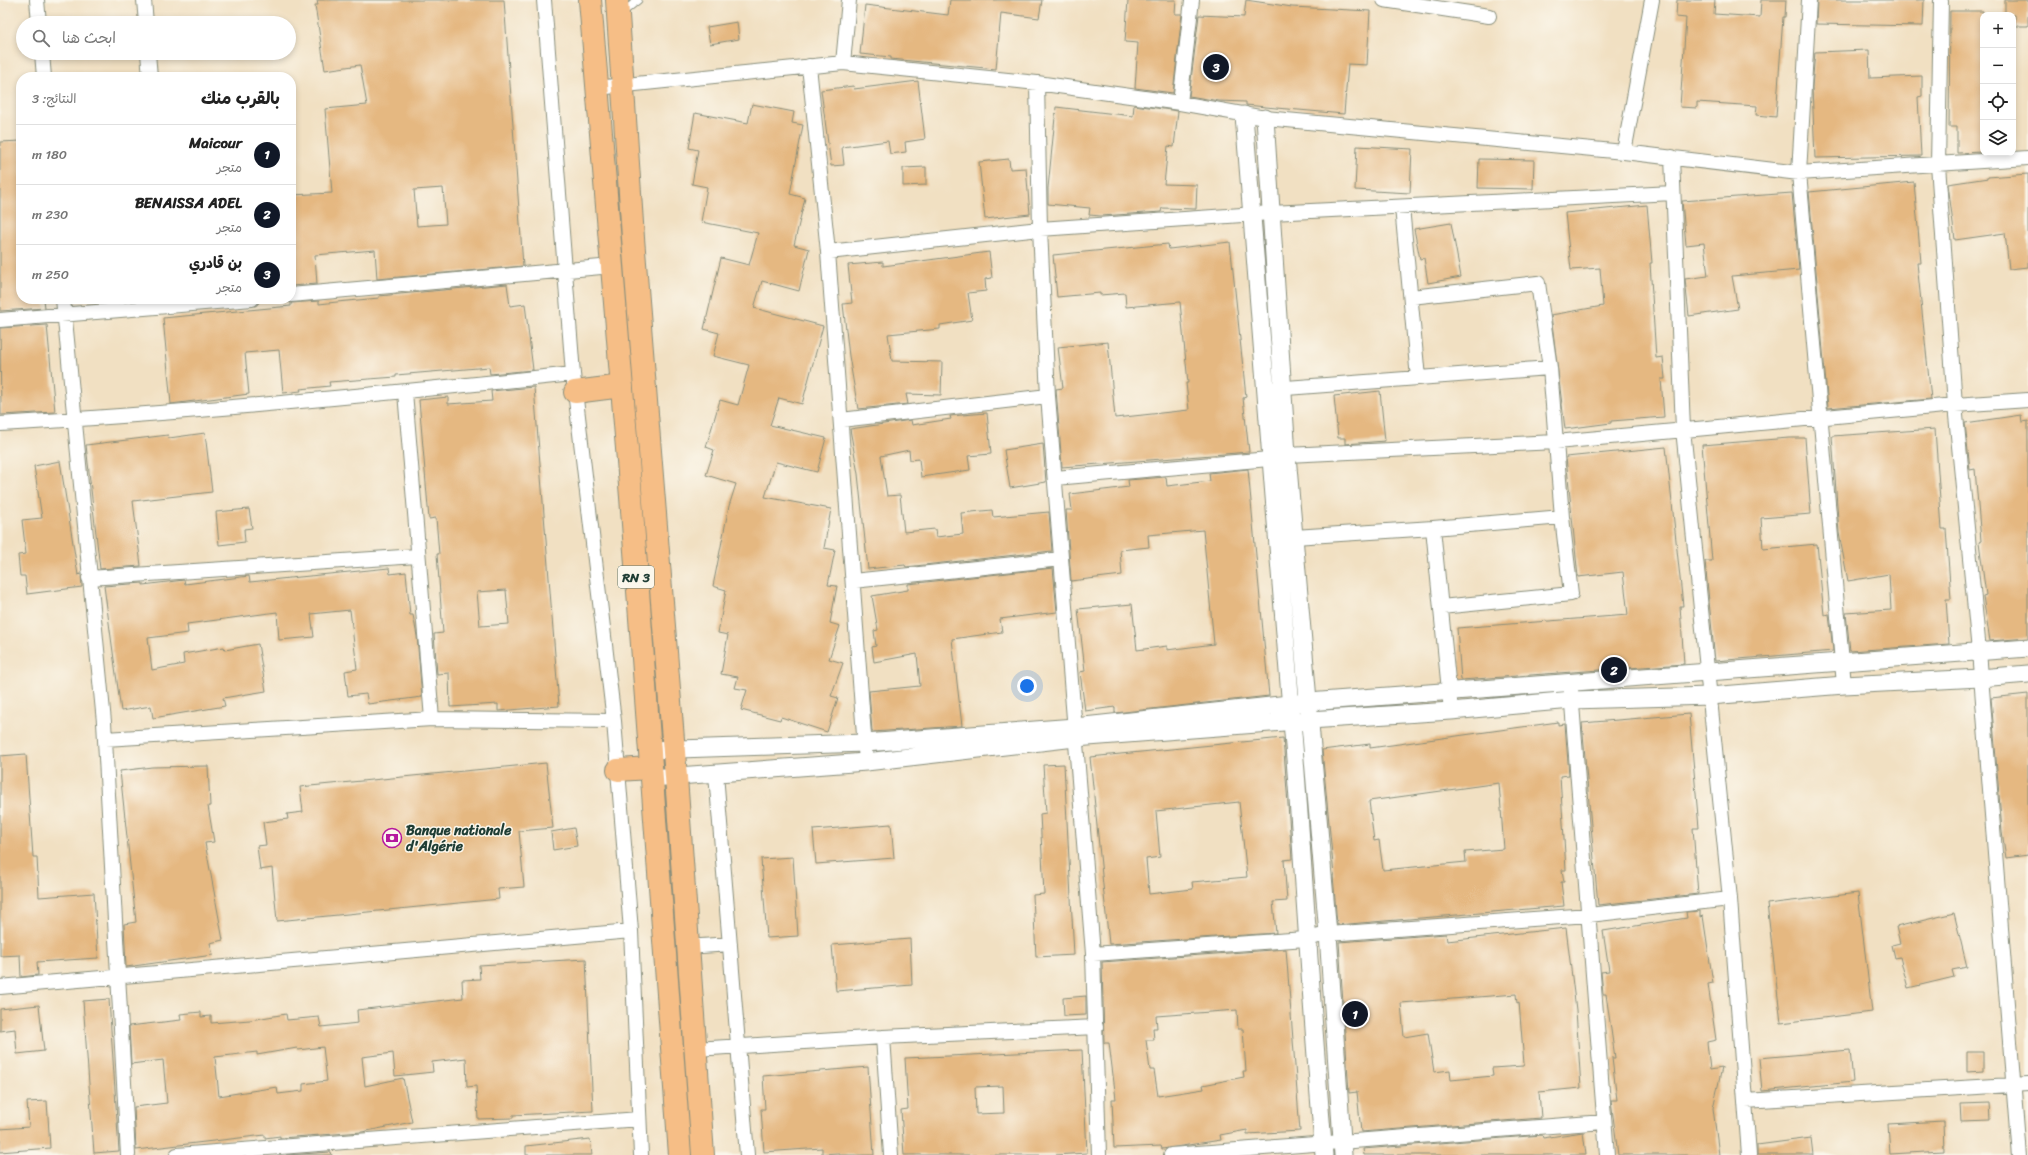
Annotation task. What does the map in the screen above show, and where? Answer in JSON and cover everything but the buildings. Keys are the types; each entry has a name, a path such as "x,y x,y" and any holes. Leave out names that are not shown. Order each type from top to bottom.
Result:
{"highway":[{"name":"RN 3","path":"590,0 596,88 622,386 680,1155"},
{"name":"RN 3","path":"618,8 633,238 676,777 703,1155"},
{"path":"574,383 622,386"},
{"path":"618,770 650,765"}],"street":[{"path":"37,0 38,16"},
{"path":"144,0 145,16"},
{"path":"544,0 574,383 614,720 631,931 641,1155"},
{"path":"843,63 849,0"},
{"path":"1180,103 1192,0"},
{"path":"1384,0 1489,16"},
{"path":"1624,152 1652,0"},
{"path":"1809,0 1798,173 1844,685"},
{"path":"1941,0 1938,165 1955,405 1979,651 2018,1155"},
{"path":"43,60 44,72"},
{"path":"149,60 150,72"},
{"path":"596,88 623,84 843,63 1037,83 1180,103 1265,118 1624,152 1798,173 2028,158"},
{"path":"809,66 828,252 866,762"},
{"path":"1037,83 1040,229 1048,396 1093,954 1100,1155"},
{"path":"1244,115 1264,389 1292,722 1306,939 1323,1149"},
{"path":"1265,118 1282,389 1328,934 1343,1149"},
{"path":"1672,157 1683,429 1730,899 1749,1155"},
{"path":"828,252 1040,229 1271,213 1674,193"},
{"path":"1402,207 1418,378"},
{"path":"296,295 565,269 612,266"},
{"path":"1411,297 1538,283 1550,368 1562,517 1571,594 1441,607"},
{"path":"63,304 105,739 128,1155"},
{"path":"0,320 159,304"},
{"path":"1264,389 1282,389 1550,368"},
{"path":"0,424 75,420 405,392 574,383"},
{"path":"405,392 417,556 432,719"},
{"path":"841,420 1048,396"},
{"path":"1055,478 1270,459 1287,455 1556,442 1683,429 2028,400"},
{"path":"1294,537 1433,528 1562,517"},
{"path":"1433,528 1451,711"},
{"path":"89,578 417,556"},
{"path":"853,581 1060,559"},
{"path":"2028,648 1308,702 1075,732 866,762 676,777 650,765 673,748 865,743 1075,732 1292,722 1451,711 1572,700 1710,696 1844,685 2028,674"},
{"path":"1570,682 1589,915 1606,1155"},
{"path":"105,739 432,719 614,720"},
{"path":"716,774 747,1155"},
{"path":"1093,954 1306,939 1328,934 1589,915 1730,899"},
{"path":"0,987 631,931"},
{"path":"687,947 730,944"},
{"path":"696,1049 883,1037 1096,1028"},
{"path":"883,1037 891,1155"},
{"path":"1745,1101 2028,1084"},
{"path":"177,1155 639,1119"},
{"path":"1171,1155 1343,1149 1604,1122"}],"lane":[{"path":"618,8 638,0"}],"place":[{"name":"بن قادري","path":"1216,67"},
{"name":"BENAISSA ADEL","path":"1614,670"},
{"name":"Banque nationale d'Algérie","path":"392,838"},
{"name":"Maicour","path":"1355,1014"}]}
